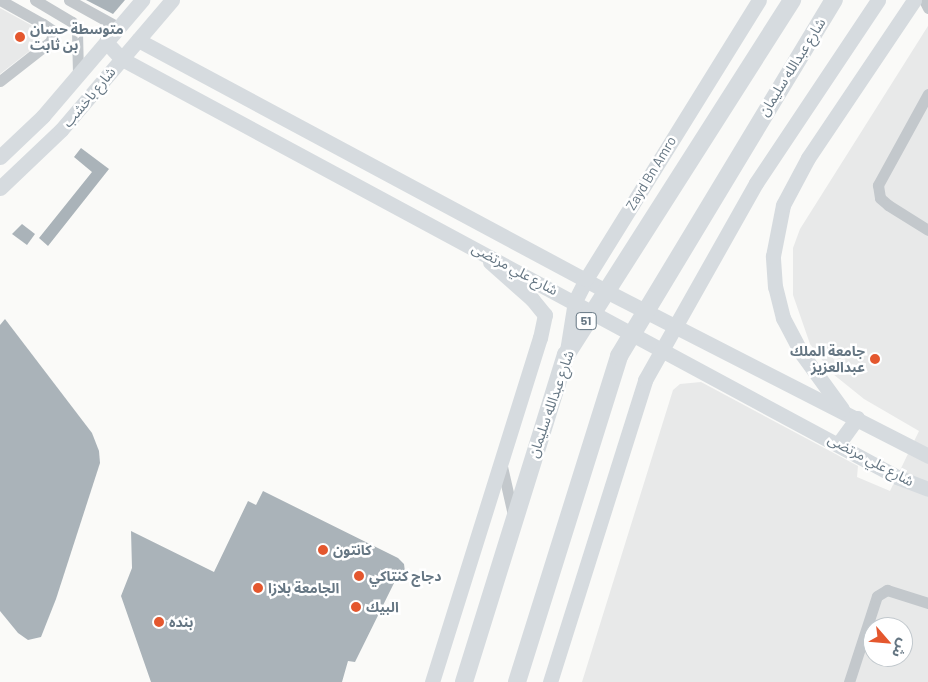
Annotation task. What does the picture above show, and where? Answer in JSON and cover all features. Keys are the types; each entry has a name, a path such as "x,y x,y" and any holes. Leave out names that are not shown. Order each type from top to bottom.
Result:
{"main road":[{"name":"شارع باخشب","path":"0,157 43,116 142,0"},
{"name":"شارع باخشب","path":"0,188 61,130 172,0"},
{"name":"Zayd Bn Amro","path":"566,355 575,301 586,279 758,0"},
{"name":"شارع عبدالله سليمان","path":"462,679 566,355 792,0"},
{"name":"شارع عبدالله سليمان","path":"517,682 619,356 645,310 834,0"},
{"path":"550,682 645,380 756,183 878,0"},
{"path":"839,443 850,415 802,354 783,318 775,287 773,256 783,205 800,174 914,0"},
{"name":"شارع علي مرتضى","path":"138,40 606,291 928,456"},
{"name":"شارع علي مرتضى","path":"106,42 122,59 664,348 839,443 897,477 927,487"},
{"path":"432,682 545,315 532,298 470,244"}],"street":[{"path":"0,0 52,30 51,41 0,81"},
{"path":"36,0 72,22 77,32 78,74"},
{"path":"69,0 118,28"},
{"path":"924,0 928,8"},
{"path":"928,94 878,185 880,198 928,230"},
{"path":"501,462 514,515"},
{"path":"849,682 877,596 887,590 928,603"}],"shaded area":[{"name":"متوسطة حسان بن ثابت","path":"0,8 40,30 40,43 0,74"},
{"name":"جامعة الملك عبدالعزيز","path":"928,26 928,682 582,682 673,390 680,384 701,382 858,466 857,477 890,491 919,431 864,399 833,374 810,344 793,295 793,248 800,229"}],"building":[{"path":"86,0 125,0 113,14"},
{"path":"81,148 109,169 48,246 39,238 92,172 74,157"},
{"path":"22,224 35,234 27,245 12,234"},
{"path":"5,319 92,433 99,451 100,463 56,599 41,637 28,640 18,633 0,611 0,325"},
{"name":"الجامعة بلازا","path":"263,491 398,558 404,564 406,580 397,577 355,662 348,661 342,682 151,682 121,596 132,568 131,531 214,572 248,501 256,505"}],"place":[{"name":"متوسطة حسان بن ثابت","path":"20,37"},
{"name":"جامعة الملك عبدالعزيز","path":"875,359"},
{"name":"كانتون","path":"323,550"},
{"name":"دجاج كنتاكي","path":"359,576"},
{"name":"الجامعة بلازا","path":"258,588"},
{"name":"البيك","path":"356,607"},
{"name":"بنده","path":"159,622"}]}
